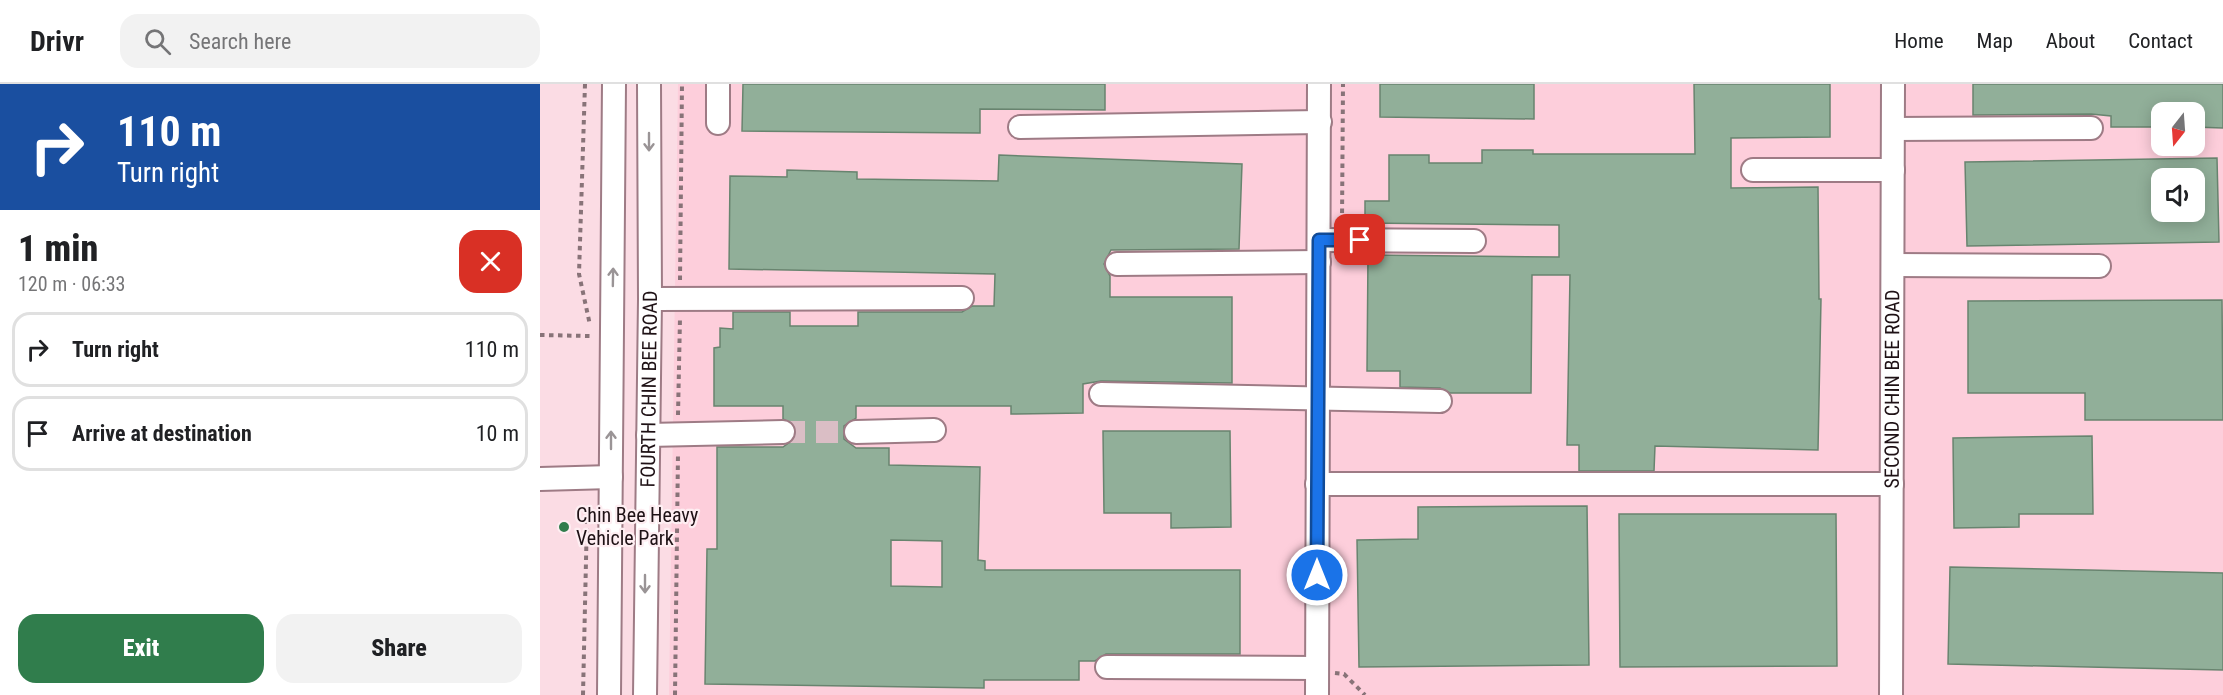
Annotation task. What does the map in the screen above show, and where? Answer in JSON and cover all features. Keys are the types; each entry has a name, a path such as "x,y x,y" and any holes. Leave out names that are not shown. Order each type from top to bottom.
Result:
{"street":[{"name":"FOURTH CHIN BEE ROAD","path":"609,695 614,84"},
{"name":"FOURTH CHIN BEE ROAD","path":"645,695 650,299 649,84"},
{"path":"718,84 718,123"},
{"path":"1317,695 1323,670 1317,484 1319,84"},
{"name":"SECOND CHIN BEE ROAD","path":"1892,695 1893,84"},
{"path":"1020,128 1320,122"},
{"path":"1893,129 2091,128"},
{"path":"1753,170 1893,170"},
{"path":"1117,264 1474,240"},
{"path":"1893,265 2098,266"},
{"path":"650,299 962,298"},
{"path":"1101,394 1440,401"},
{"path":"856,432 934,430"},
{"path":"648,435 783,432"},
{"path":"540,479 611,477"},
{"path":"1317,484 1892,484"},
{"path":"1107,667 1323,670"}],"path":[{"path":"585,84 579,274 590,348"},
{"path":"675,695 682,84"},
{"path":"540,335 590,336"},
{"path":"583,695 588,511"},
{"path":"1323,670 1344,674 1365,695"}],"shaded area":[{"path":"678,84 2223,84 2223,695 669,695"}],"building":[{"path":"743,84 1105,84 1105,110 980,109 980,133 742,131"},
{"path":"1380,84 1534,84 1534,119 1380,117"},
{"path":"1694,84 1830,84 1830,137 1731,138 1731,188 1818,187 1819,299 1821,299 1818,450 1655,446 1654,471 1579,471 1579,445 1567,445 1570,275 1532,275 1531,393 1450,393 1440,388 1400,387 1400,371 1367,371 1368,255 1559,257 1559,225 1365,223 1365,201 1389,201 1389,155 1429,155 1429,163 1482,163 1482,150 1533,150 1533,154 1695,154"},
{"path":"1973,84 2223,84 2223,128 2205,127 2205,102 2151,102 2151,127 2111,127 2111,116 2091,114 1973,115"},
{"path":"999,155 1242,164 1239,249 1111,250 1104,264 1110,276 1110,297 1232,297 1232,383 1101,381 1083,384 1083,413 1011,414 1011,406 856,406 856,418 844,426 844,439 856,448 889,448 889,465 980,467 978,560 985,561 985,570 1240,570 1240,654 1106,654 1095,661 1079,661 1079,680 984,680 984,688 705,684 707,549 717,549 717,447 783,447 794,439 796,432 794,425 783,419 783,406 714,406 714,348 720,347 720,328 733,329 733,312 790,312 790,326 858,326 858,312 962,312 972,306 994,306 995,274 729,269 730,176 787,177 787,170 857,172 857,179 998,181","holes":["891,540 942,541 942,587 891,586"]},
{"path":"2217,158 2219,242 1967,246 1965,162"},
{"path":"2222,300 2223,420 2085,420 2085,393 1968,393 1968,301"},
{"path":"1103,431 1230,431 1231,527 1171,528 1171,513 1104,513"},
{"path":"2092,436 2093,514 2019,514 2019,527 1954,528 1953,438"},
{"path":"1587,506 1589,665 1359,667 1357,540 1418,539 1418,507"},
{"path":"1619,514 1836,514 1837,666 1620,667"},
{"path":"1950,567 2223,573 2223,670 1948,664"}],"tunnel":[{"path":"783,432 856,432"}],"place":[{"name":"Chin Bee Heavy Vehicle Park","path":"564,527"}],"route":[{"path":"1317,575 1319,240 1360,240"}]}
